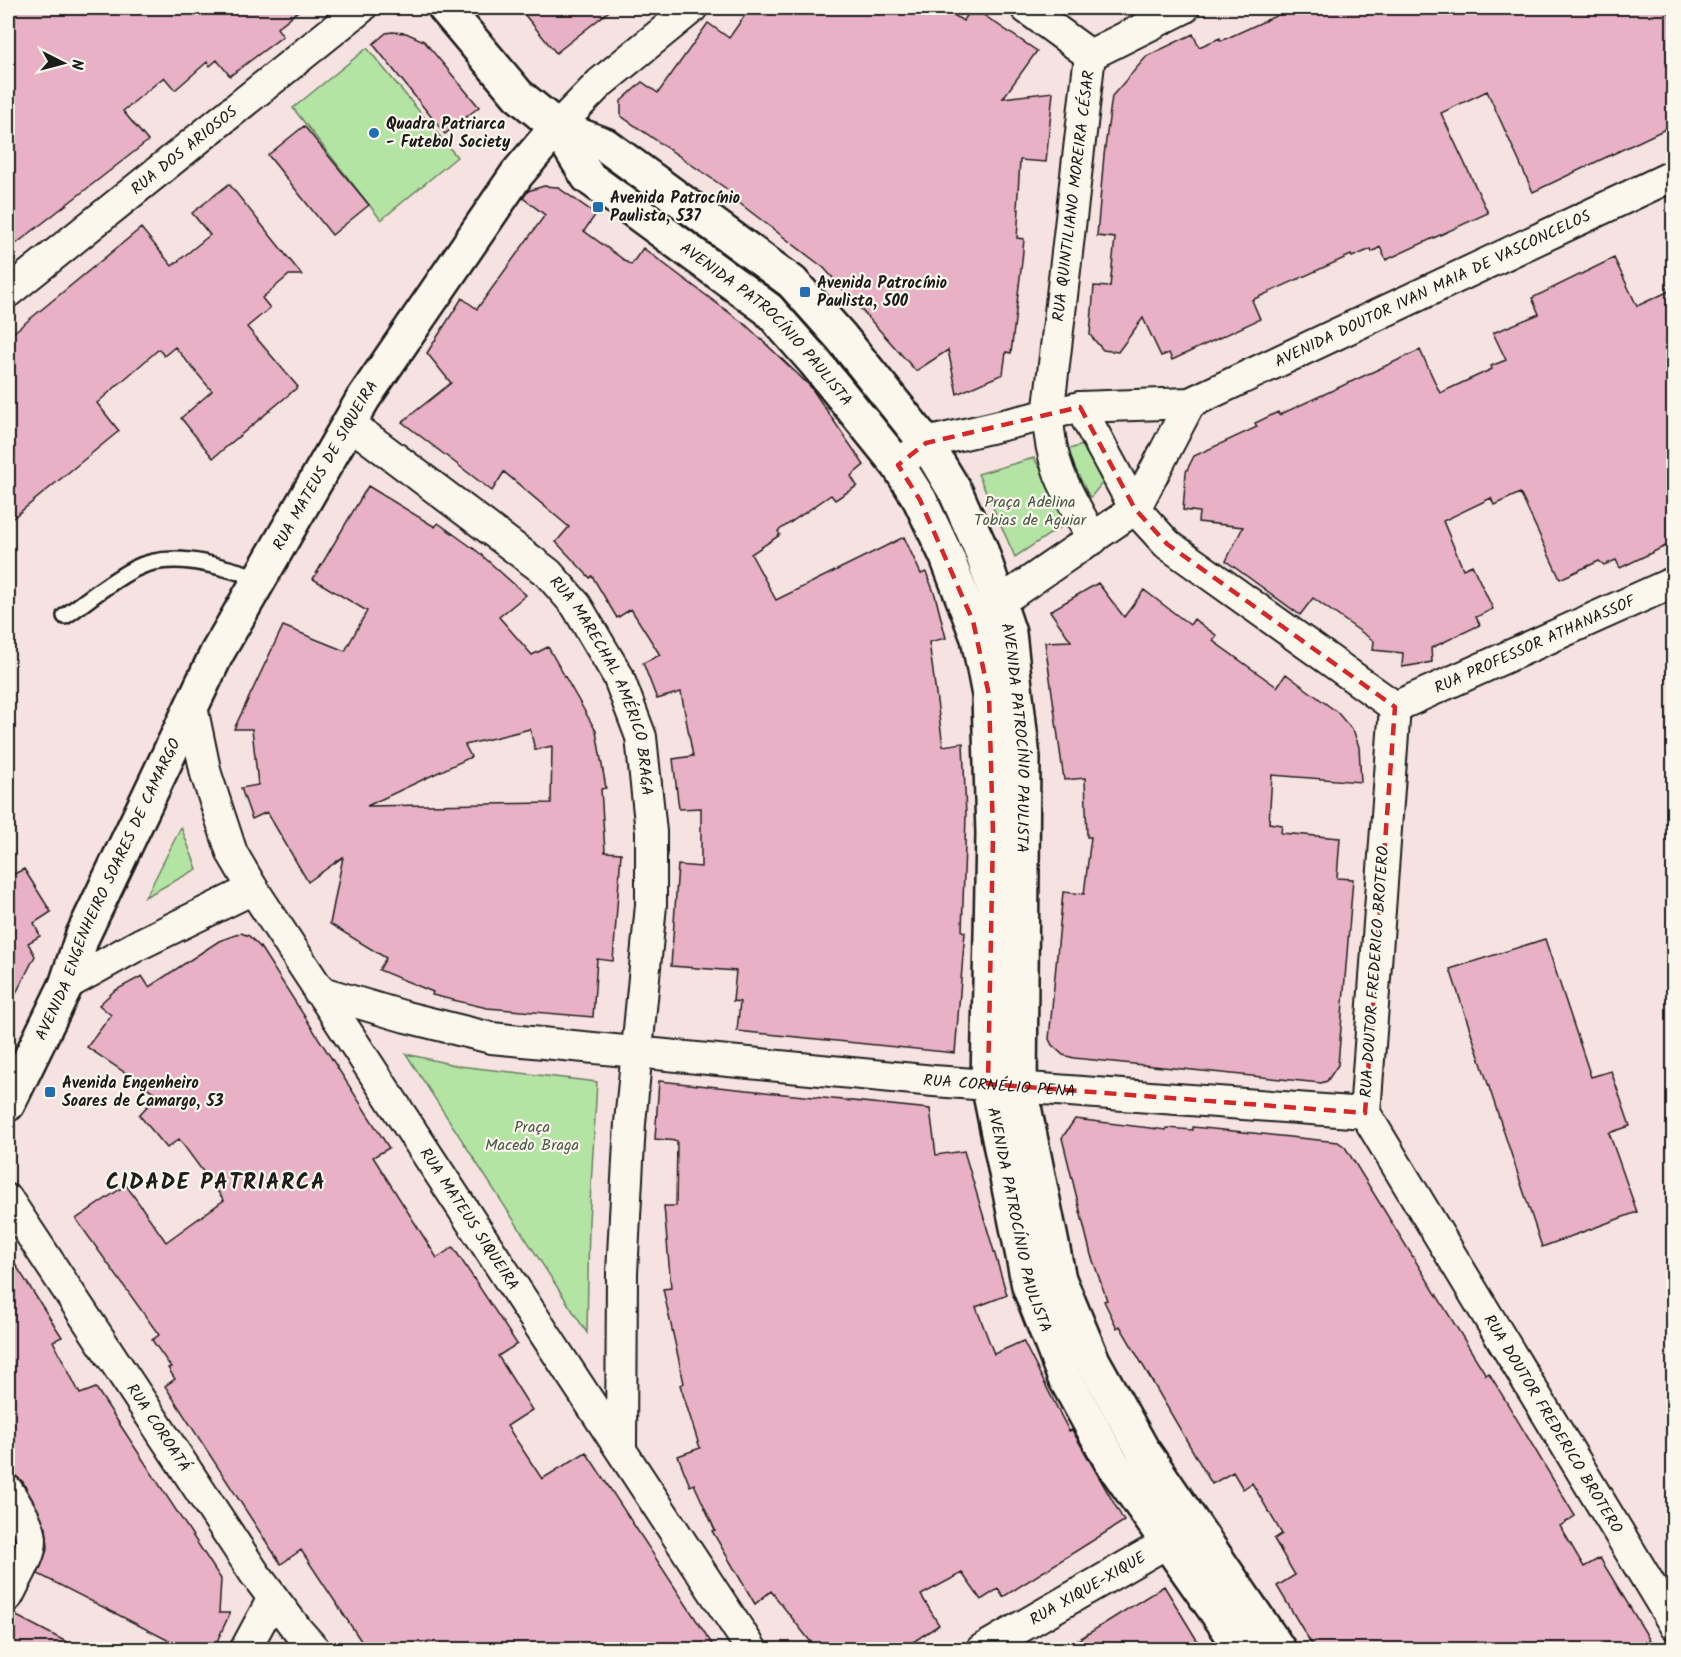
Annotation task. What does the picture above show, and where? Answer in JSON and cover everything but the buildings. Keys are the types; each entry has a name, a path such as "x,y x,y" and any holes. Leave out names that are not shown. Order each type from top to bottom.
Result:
{"street":[{"name":"RUA DOS ARIOSOS","path":"8,292 361,8"},
{"path":"445,8 518,95 557,127"},
{"name":"RUA MATEUS DE SIQUEIRA","path":"192,707 217,653 363,399 517,174 557,127 600,83 692,8"},
{"name":"RUA QUINTILIANO MOREIRA CÉSAR","path":"1026,8 1090,55 1048,416"},
{"path":"1090,55 1184,8"},
{"name":"AVENIDA PATROCÍNIO PAULISTA","path":"557,127 605,145 792,282 842,337 926,442 956,493 980,547 986,613 992,760 988,1084 1029,1286 1064,1376 1112,1463 1182,1534 1279,1650"},
{"name":"AVENIDA PATROCÍNIO PAULISTA","path":"557,127 588,177 768,309 814,361 898,465 986,613 1009,633 1023,758 1020,1087 1059,1279 1093,1361 1142,1449 1182,1534 1243,1650"},
{"name":"AVENIDA DOUTOR IVAN MAIA DE VASCONCELOS","path":"1190,404 1674,175"},
{"path":"898,465 926,442 1080,407 1190,404 1135,509 986,613"},
{"path":"1080,407 1135,509 1167,544 1395,707"},
{"path":"1048,416 1049,442 1056,469 1093,539"},
{"name":"RUA MARECHAL AMÉRICO BRAGA","path":"350,423 548,573 576,605 618,676 641,737 651,832 651,905 636,1051"},
{"name":"RUA PROFESSOR ATHANASSOF","path":"1395,707 1674,582"},
{"path":"192,707 206,774 232,853 318,990 406,1017 490,1038 636,1051 622,1273 621,1447 752,1650"},
{"name":"AVENIDA ENGENHEIRO SOARES DE CAMARGO","path":"8,1104 66,985 82,937 192,707"},
{"name":"RUA DOUTOR FREDERICO BROTERO","path":"1395,707 1365,1113 1674,1624"},
{"path":"66,985 140,944 253,889"},
{"name":"RUA MATEUS SIQUEIRA","path":"318,990 621,1447"},
{"name":"RUA CORNÉLIO PENA","path":"636,1051 1020,1087 1365,1113"},
{"name":"RUA COROATÁ","path":"8,1200 273,1598 315,1650"},
{"path":"8,1491 28,1523 32,1534 28,1555 8,1596"},
{"name":"RUA XIQUE-XIQUE","path":"981,1650 1182,1534"},
{"path":"245,1650 273,1598"}],"lane":[{"path":"65,616 135,568 167,561 210,564 260,578"}],"highlighted area":[{"path":"1080,407 1135,509 1167,544 1395,707 1365,1113 988,1084 993,834 989,695 973,621 920,500 898,465 926,443"}],"green space":[{"name":"Quadra Patriarca - Futebol Society","path":"367,48 457,157 381,220 293,108"},
{"name":"Praça Adelina Tobias de Aguiar","path":"1083,445 1104,481 1090,498 1066,450"},
{"name":"Praça Adelina Tobias de Aguiar","path":"1034,458 1071,520 1015,557 978,474"},
{"path":"181,827 197,869 145,897 151,887"},
{"name":"Praça Macedo Braga","path":"406,1054 459,1066 597,1082 589,1221 587,1333"}],"place":[{"name":"Quadra Patriarca - Futebol Society","path":"374,133"},
{"name":"Avenida Patrocínio Paulista, 537","path":"598,207"},
{"name":"Avenida Patrocínio Paulista, 500","path":"805,292"},
{"name":"Avenida Engenheiro Soares de Camargo, 53","path":"50,1092"}],"district":[{"name":"CIDADE PATRIARCA","path":"216,1183"}]}
